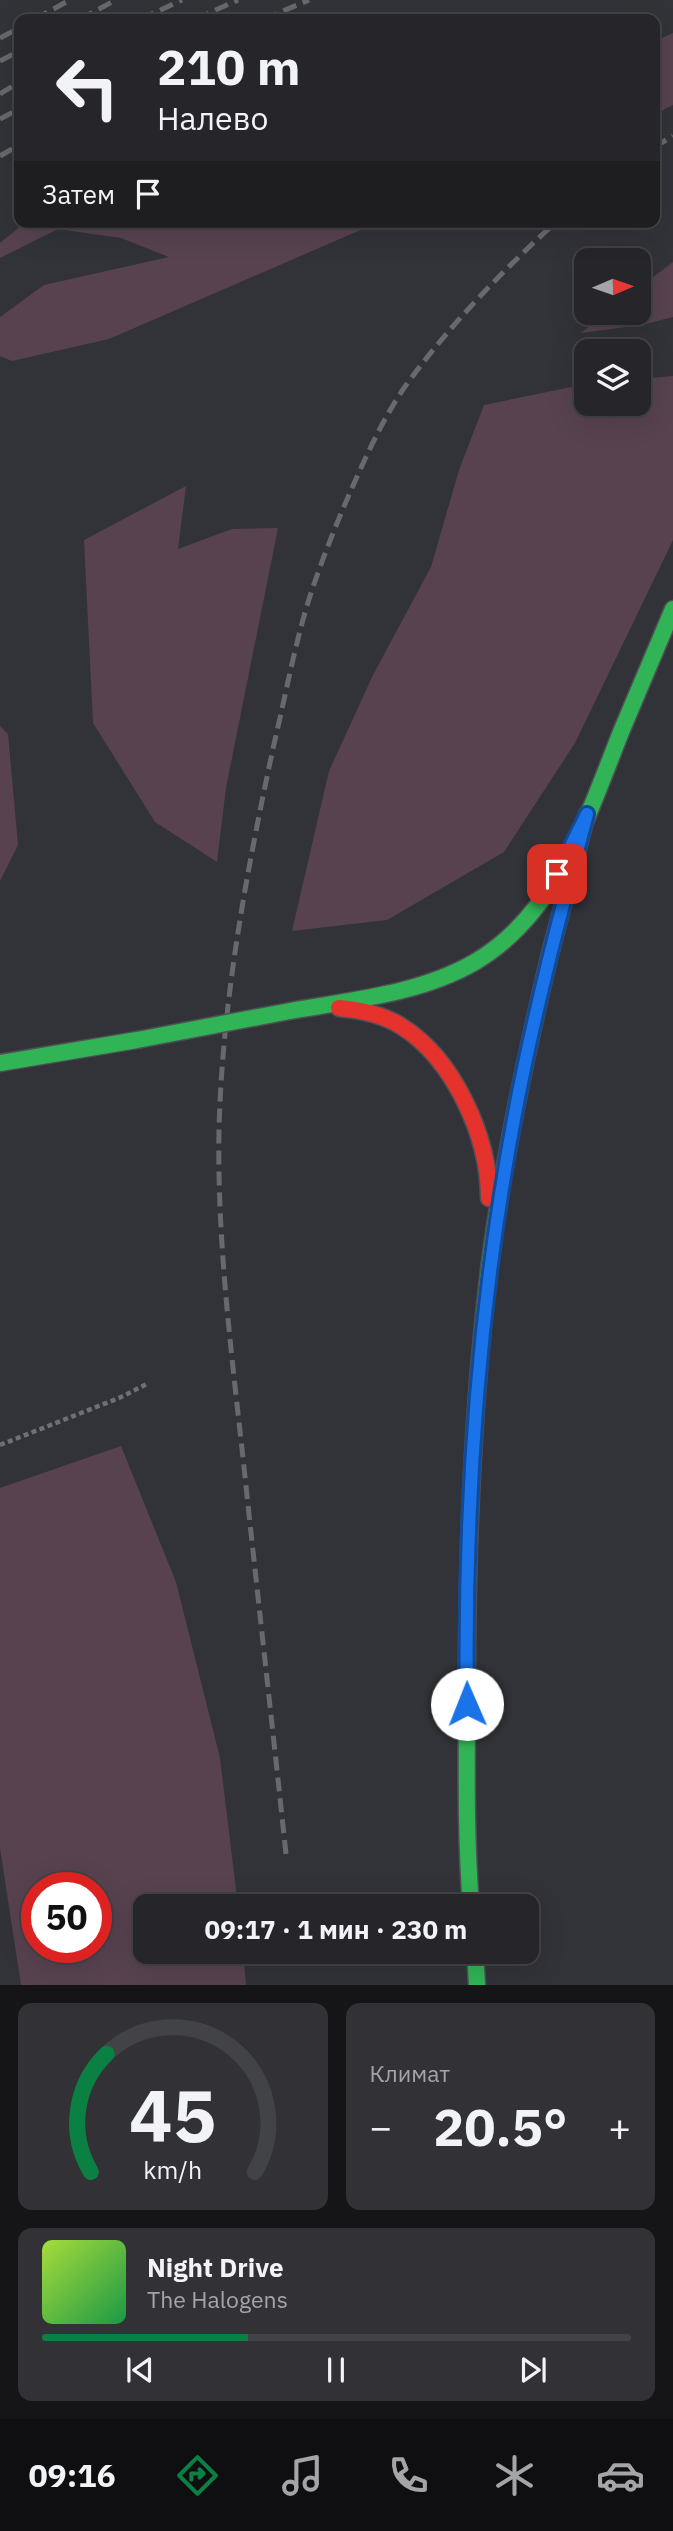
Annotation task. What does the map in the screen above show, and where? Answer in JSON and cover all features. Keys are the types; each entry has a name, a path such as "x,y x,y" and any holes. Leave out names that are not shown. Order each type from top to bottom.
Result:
{"main road":[{"path":"0,1063 396,991 439,978 476,961 513,933 539,905 557,874 587,814 673,609"},
{"path":"470,1894 466,1787 468,1542 472,1463 493,1252 514,1118 561,911 587,814"},
{"path":"321,1006 360,1010 378,1015 409,1031 443,1067 469,1108 487,1163 493,1252"},
{"path":"476,1964 477,1985"}],"path":[{"path":"0,1445 119,1398 149,1383"}],"shaded area":[{"path":"673,33 673,105 660,112 660,39"},
{"path":"19,228 365,228 109,339 12,361 0,356 0,317 44,285 169,257 121,238 58,229 0,258 0,243"},
{"path":"673,262 673,317 651,322 651,279"},
{"path":"590,326 634,326 581,333"},
{"path":"673,376 673,540 575,743 504,852 387,920 292,931 329,771 373,675 431,567 459,470 484,405 574,386 574,416 651,416 651,378"},
{"path":"186,486 178,549 232,529 278,528 226,788 217,862 155,822 93,723 84,540"},
{"path":"0,726 8,734 18,845 0,881"},
{"path":"121,1446 176,1582 220,1758 237,1894 133,1894 133,1964 244,1964 246,1985 21,1985 0,1848 0,1488"}],"railway":[{"path":"44,14 70,0"},
{"path":"89,14 116,0"},
{"path":"152,14 182,0"},
{"path":"207,14 238,0"},
{"path":"276,14 309,0"},
{"path":"0,38 14,31"},
{"path":"0,61 14,54"},
{"path":"0,94 14,85"},
{"path":"0,119 14,112"},
{"path":"660,144 673,136"},
{"path":"0,156 14,148"},
{"path":"286,1854 230,1335 220,1212 221,1082 238,936 254,839 295,649 316,580 346,501 382,424 404,388 456,322 550,228"}],"traffic: fast":[{"path":"290,1011 408,989 454,973 503,942 528,917 549,890 582,829 673,609"},
{"path":"470,1894 467,1821 467,1627 472,1470 479,1366 502,1183 524,1066 551,950"},
{"path":"137,1040 290,1011"},
{"path":"0,1063 137,1040"},
{"path":"476,1964 477,1985"}],"traffic: slow":[{"path":"551,950 587,814"}],"traffic: jam":[{"path":"339,1008 371,1013 394,1022 420,1040 437,1058 452,1079 475,1125 483,1150 489,1198"}],"route":[{"path":"467,1704 466,1625 472,1463 493,1252 514,1118 561,911 587,814 557,874"}]}
